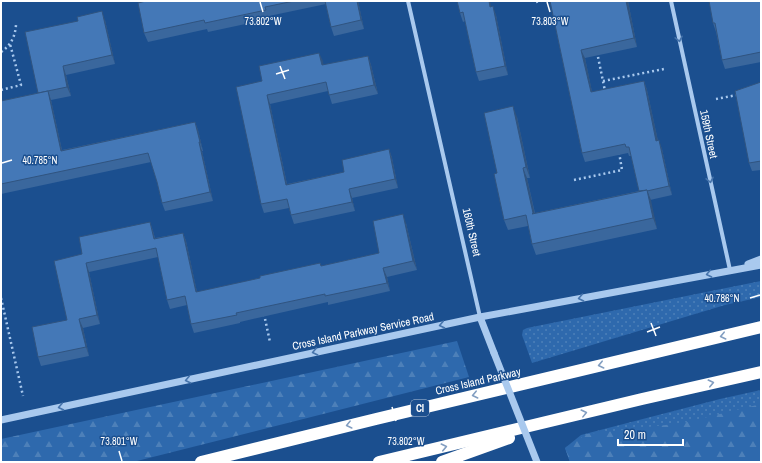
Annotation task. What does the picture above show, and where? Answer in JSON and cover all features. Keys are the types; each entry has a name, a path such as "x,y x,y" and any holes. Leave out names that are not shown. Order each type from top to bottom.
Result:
{"highway":[{"name":"Cross Island Parkway","path":"201,462 323,431 761,328"},
{"path":"379,462 761,372"},
{"path":"442,462 568,417"}],"street":[{"name":"160th Street","path":"408,1 480,317 537,462"},
{"name":"159th Street","path":"671,1 730,270"},
{"name":"Cross Island Parkway Service Road","path":"730,270 761,259"},
{"name":"Cross Island Parkway Service Road","path":"1,420 480,317 761,265"}],"path":[{"path":"536,2 541,1"},
{"path":"1,52 10,44 15,34 16,25"},
{"path":"1,90 22,85 10,44"},
{"path":"596,45 606,96"},
{"path":"603,81 664,69"},
{"path":"716,99 738,94"},
{"path":"574,180 622,170 618,148"},
{"path":"1,298 23,396"},
{"path":"262,308 270,342"}],"green space":[{"path":"761,281 761,297 725,305 532,363 522,335 523,330 527,328"},
{"path":"457,341 469,377 133,462 1,462 1,439"},
{"path":"761,390 761,462 570,462 565,448 581,435 720,399"},
{"path":"761,404 761,462 570,462 565,448 587,434 683,423"}],"building":[{"path":"146,1 294,1 265,7 266,10 205,23 204,20 144,33 138,3"},
{"path":"325,1 357,1 361,20 331,27"},
{"path":"457,1 489,1 490,7 493,6 505,66 476,72 463,12 460,13"},
{"path":"550,1 626,1 634,38 581,50 591,92 644,81 656,141 659,140 669,186 647,191 639,191 629,147 626,147 625,144 582,153"},
{"path":"709,1 761,1 761,52 722,60"},
{"path":"102,11 112,55 63,66 67,87 38,93 25,32 78,21 77,17"},
{"path":"319,53 322,65 368,56 374,85 329,95 326,82 267,95 286,185 344,172 342,160 389,149 395,179 349,189 352,202 291,215 287,199 261,204 236,87 262,81 259,66"},
{"path":"761,82 761,161 749,163 735,91"},
{"path":"48,91 61,151 195,122 210,192 162,203 148,153 1,184 1,101"},
{"path":"513,106 526,167 523,168 532,214 647,190 653,218 532,244 526,215 504,220 494,174 497,173 484,113"},
{"path":"403,214 413,261 383,268 387,283 325,296 325,294 236,313 237,315 191,324 185,296 167,300 156,248 86,263 97,315 79,319 86,347 38,357 32,327 67,320 54,261 82,254 79,237 150,222 154,239 183,233 196,292 320,263 321,266 379,253 373,221"}]}
